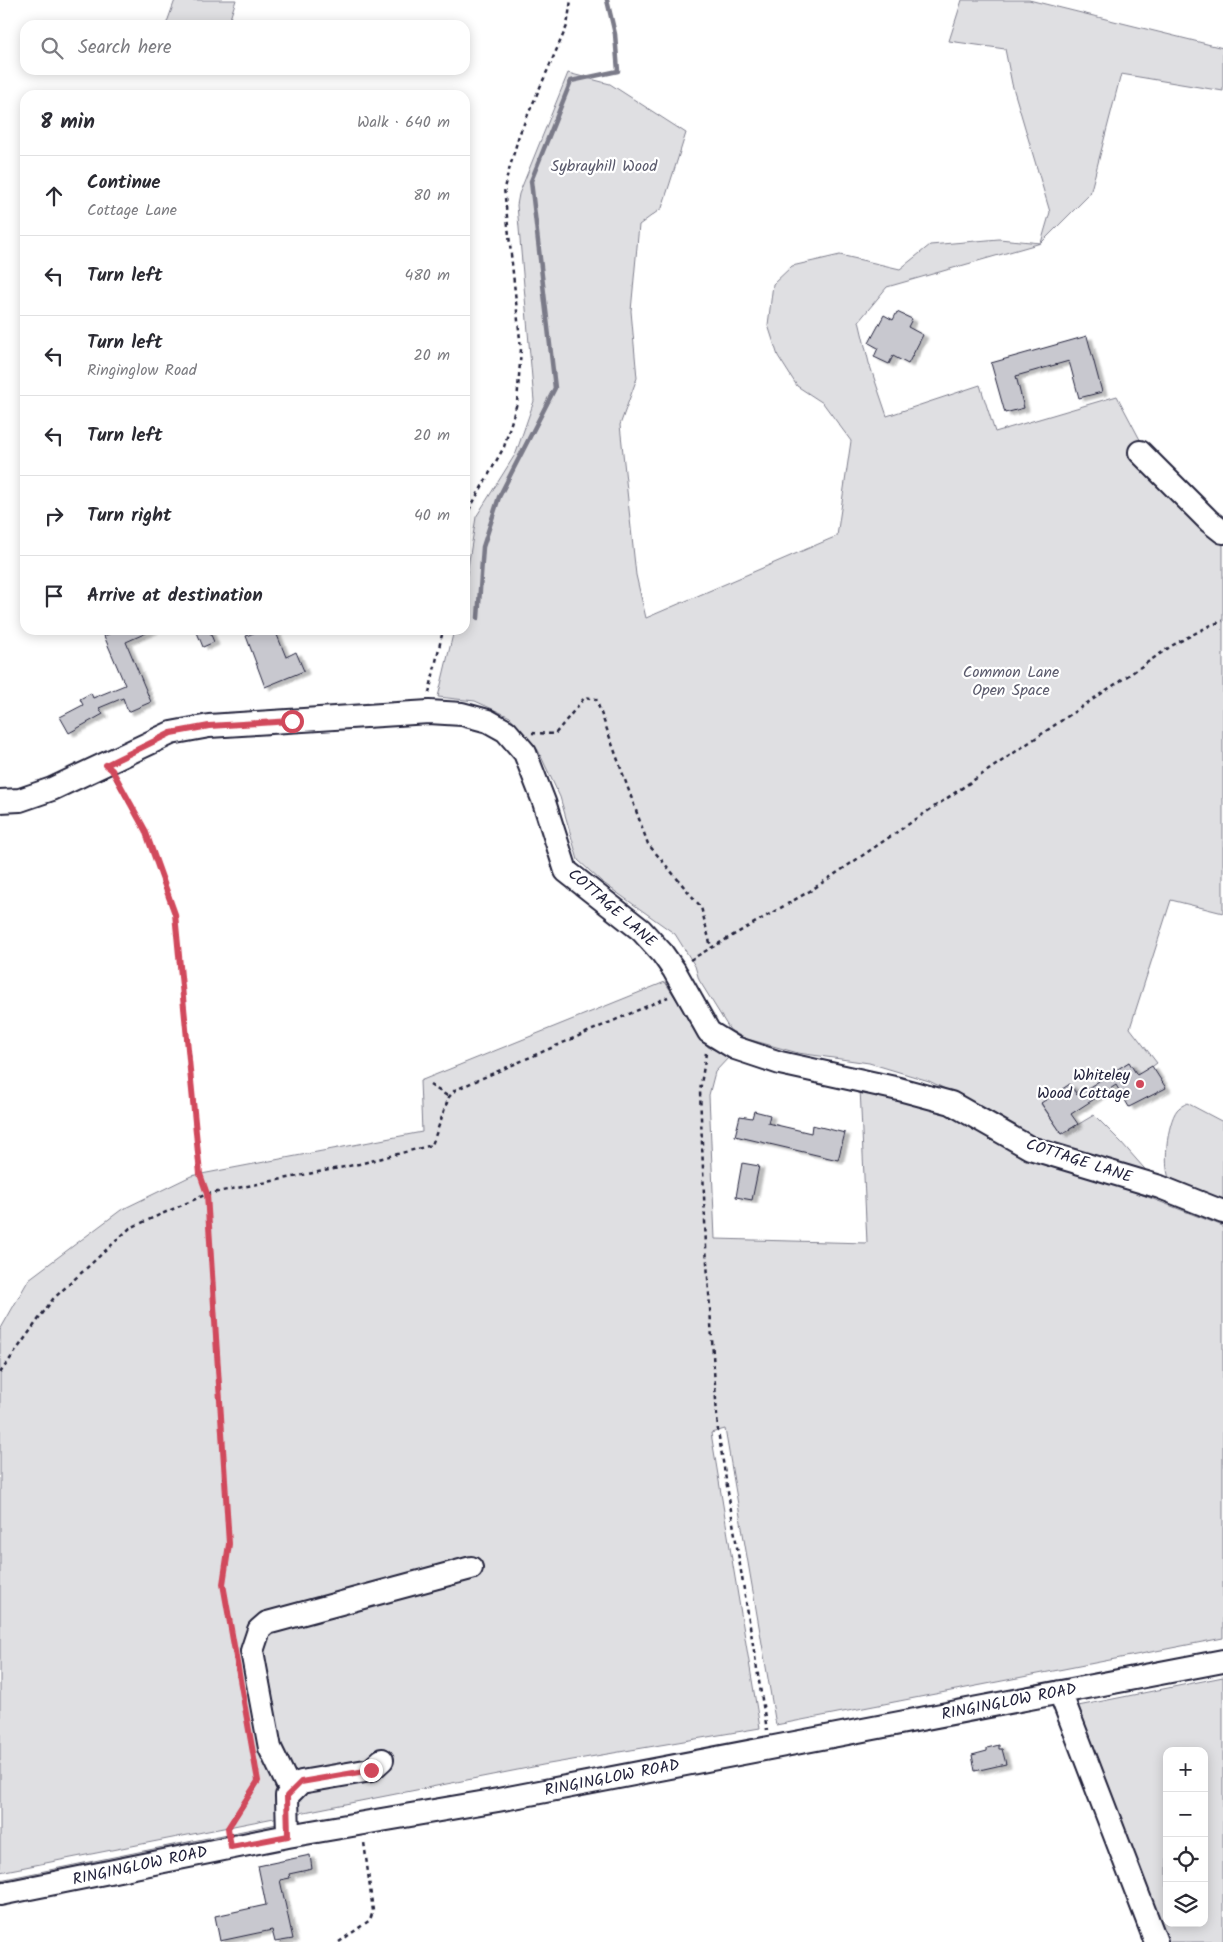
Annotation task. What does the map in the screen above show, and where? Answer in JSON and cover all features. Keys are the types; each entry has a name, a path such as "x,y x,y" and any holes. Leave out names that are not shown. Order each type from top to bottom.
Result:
{"street":[{"path":"1140,452 1209,522 1223,532"},
{"name":"COTTAGE LANE","path":"0,801 20,800 52,789 171,733 209,726 429,712 462,714 488,721 506,731 526,753 566,871 640,930 679,979 709,1032 735,1048 780,1063 899,1089 950,1103 1030,1148 1160,1187 1223,1212"},
{"path":"294,1787 287,1783 270,1748 252,1650 258,1630 267,1623 471,1568"},
{"name":"RINGINGLOW ROAD","path":"0,1894 288,1836 498,1800 1223,1660"},
{"path":"1060,1692 1156,1942"},
{"path":"288,1836 287,1796 294,1787 301,1782 371,1770 382,1760"}],"path":[{"path":"470,509 504,448 517,403 521,349 504,188 519,135 567,26 571,0"},
{"path":"0,1373 53,1300 130,1228 207,1194 359,1164 432,1145 449,1097 454,1090 679,979 711,947 810,891 1173,645 1211,625 1223,621"},
{"path":"429,712 428,698 442,635"},
{"path":"506,731 555,734 585,697 596,699 648,844 701,908 711,947"},
{"path":"106,765 112,770 145,830 175,914 200,1174 207,1194 229,1544 223,1584 235,1653"},
{"path":"709,1032 700,1091 706,1247 718,1431 770,1748"},
{"path":"430,1085 449,1097"},
{"path":"231,1847 228,1828 258,1781 254,1761"},
{"path":"339,1942 370,1920 373,1911 361,1823"}],"green space":[{"path":"175,0 236,0 230,20 168,20"},
{"path":"962,0 1029,0 1223,48 1223,91 1121,74 1090,194 1041,243 1050,212 1012,84 1005,49 949,41"},
{"path":"568,73 610,84 686,133 662,208 639,225 631,311 637,378 620,425 636,575 646,618 837,536 851,441 823,403 797,386 778,356 768,325 773,284 792,266 840,255 900,269 930,245 999,239 1041,243 887,287 859,321 869,363 887,416 980,385 995,432 1117,396 1146,451 1223,519 1223,913 1171,900 1130,1028 1157,1063 1133,1081 1129,1062 1077,1095 1070,1084 1041,1104 1062,1134 1094,1115 1151,1176 1043,1144 987,1109 929,1081 869,1063 798,1053 744,1038 730,1030 699,980 695,966 675,934 602,882 578,860 560,797 538,750 510,717 475,701 438,697 453,635 470,635 470,555 476,517 516,453 534,401 517,205 519,194"},
{"path":"665,982 708,1047 730,1056 715,1072 709,1095 715,1239 867,1243 860,1088 944,1110 1030,1157 1127,1189 1223,1226 1223,1638 776,1725 725,1429 711,1433 760,1728 543,1765 0,1872 0,1330 29,1279 121,1210 191,1176 422,1132 420,1081"},
{"path":"1187,1103 1223,1122 1223,1202 1171,1182 1168,1176 1166,1157 1168,1135 1177,1110"},
{"path":"1223,1677 1223,1942 1163,1942 1073,1707"},
{"path":"277,1824 276,1829 7,1881 0,1880"}],"building":[{"path":"897,312 912,319 908,327 923,335 908,364 893,356 889,364 874,357 878,348 869,343 884,315 893,320"},
{"path":"1087,336 1102,392 1079,398 1069,361 1016,376 1024,408 1005,413 991,363"},
{"path":"142,635 126,642 151,702 128,712 123,698 99,708 103,714 69,733 60,717 83,705 80,699 91,693 93,698 125,685 104,636"},
{"path":"198,635 211,635 214,642 203,647"},
{"path":"277,635 286,657 296,652 304,671 265,687 246,636"},
{"path":"1129,1062 1137,1075 1152,1066 1166,1088 1129,1107 1116,1085 1071,1114 1078,1124 1062,1134 1041,1103 1070,1084 1077,1095"},
{"path":"754,1111 770,1115 768,1123 811,1133 812,1125 845,1133 838,1160 735,1136 740,1116 752,1118"},
{"path":"742,1163 759,1166 752,1200 736,1197"},
{"path":"999,1745 1006,1764 975,1771 972,1755"},
{"path":"310,1855 312,1869 289,1874 290,1878 280,1880 293,1939 275,1942 272,1930 220,1941 215,1916 266,1905 258,1866"}],"waterway":[{"path":"478,618 483,547 499,497 555,388 531,181 571,81 618,71 615,34 607,0"}],"place":[{"name":"Whiteley Wood Cottage","path":"1140,1084"}],"route":[{"path":"292,721 209,726 171,733 143,745 106,765 112,770 145,830 175,914 200,1174 207,1194 229,1544 223,1584 258,1781 228,1828 231,1847 288,1836 287,1796 301,1782 371,1770"}],"park label":[{"name":"Sybrayhill Wood","path":"604,166"},
{"name":"Common Lane Open Space","path":"1011,681"}]}
